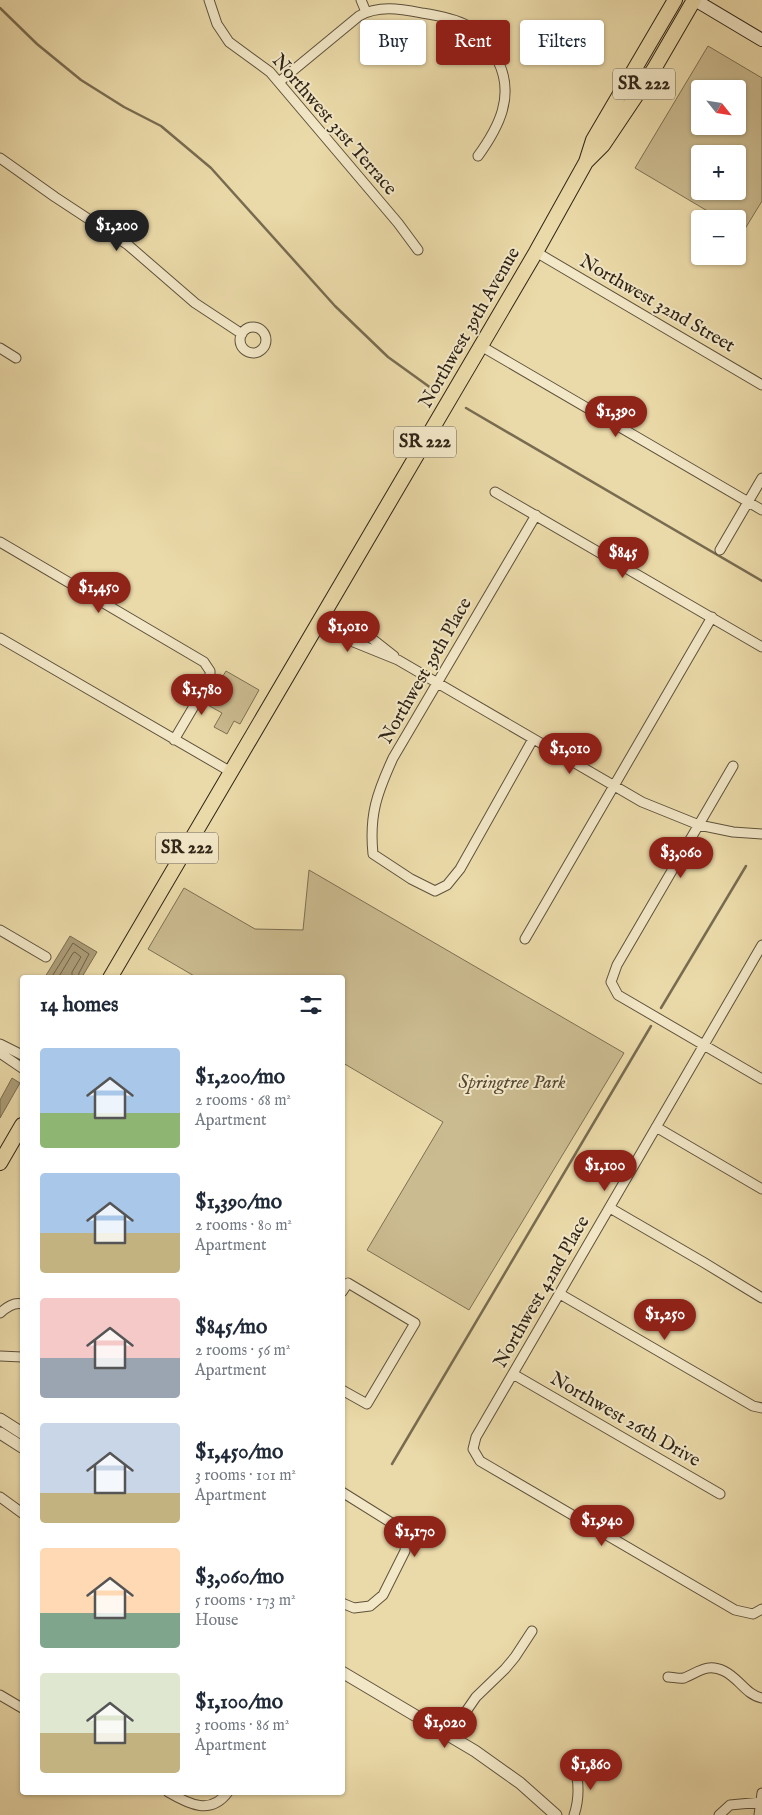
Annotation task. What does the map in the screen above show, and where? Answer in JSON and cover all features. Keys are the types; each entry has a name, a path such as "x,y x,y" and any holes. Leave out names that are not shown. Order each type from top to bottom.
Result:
{"main road":[{"name":"Northwest 39th Avenue","path":"112,975 482,346 586,162 593,140 675,0"},
{"name":"Northwest 39th Avenue","path":"586,162 603,145 654,69 694,0"},
{"path":"694,0 762,40"},
{"path":"0,1163 20,1128"}],"street":[{"name":"Northwest 31st Terrace","path":"209,0 217,24 229,42 270,72 398,223 418,250"},
{"path":"361,0 366,12"},
{"path":"279,82 358,16 366,12 376,9 406,10 465,24 489,42 505,79 506,100 498,125 478,156"},
{"path":"0,158 55,198 128,245 194,303 242,334"},
{"name":"Northwest 32nd Street","path":"536,252 762,384"},
{"path":"482,346 762,510"},
{"path":"0,348 16,358"},
{"path":"720,550 762,478"},
{"path":"495,492 762,647"},
{"name":"Northwest 39th Place","path":"533,739 447,886 435,891 411,879 373,854 372,816 378,790 393,758 536,515"},
{"path":"0,542 204,662 210,670 210,679 174,740"},
{"path":"323,616 333,631 351,641 398,660 613,786 659,810 699,825 733,832 762,834"},
{"path":"323,616 341,617 388,650 398,660"},
{"path":"525,940 712,617"},
{"path":"0,638 231,772"},
{"path":"733,766 617,966 611,982 618,994 762,1080"},
{"path":"0,930 46,957"},
{"name":"Northwest 42nd Place","path":"762,945 476,1437 473,1449 480,1461 735,1610 753,1614 762,1609"},
{"path":"0,1044 20,1054"},
{"path":"0,1053 20,1067"},
{"path":"656,1127 762,1189"},
{"path":"610,1208 762,1298"},
{"path":"345,1288 348,1283 415,1323 367,1404 345,1392"},
{"path":"560,1294 754,1406 762,1408"},
{"path":"0,1313 7,1307 20,1304"},
{"path":"0,1356 20,1357"},
{"name":"Northwest 26th Drive","path":"514,1374 720,1494"},
{"path":"0,1419 20,1432"},
{"path":"0,1433 20,1446"},
{"path":"345,1494 398,1527 406,1538 406,1551 383,1595 370,1606 354,1608 345,1604"},
{"path":"0,1497 20,1512"},
{"path":"449,1736 476,1696 505,1669 532,1631"},
{"path":"668,1677 682,1678 701,1669 714,1668 734,1677 755,1696 762,1698"},
{"path":"345,1674 475,1751 520,1783 556,1815"},
{"path":"0,1695 20,1707"},
{"path":"574,1815 579,1798 579,1780 575,1766"},
{"path":"173,1795 196,1808 207,1809 220,1803 226,1795"},
{"path":"719,1815 730,1805 762,1799 760,1815"}],"green space":[{"path":"708,46 762,78 762,201 746,227 746,210 706,210 635,168"},
{"path":"226,671 259,690 240,724 234,721 227,734 214,727 222,713 206,704"},
{"name":"Springtree Park","path":"309,870 624,1053 469,1310 367,1250 443,1122 345,1064 345,975 193,975 148,949 184,888 255,929 303,930"}],"water":[{"path":"70,936 97,952 83,975 46,975"},
{"path":"12,1078 20,1083 0,1118 0,1100"}],"waterway":[{"path":"0,8 37,44 81,80 124,107 161,126 211,168 335,306 388,357 431,388"},
{"path":"466,408 762,581"},
{"path":"661,1008 746,866"},
{"path":"392,1464 651,1026"}]}
